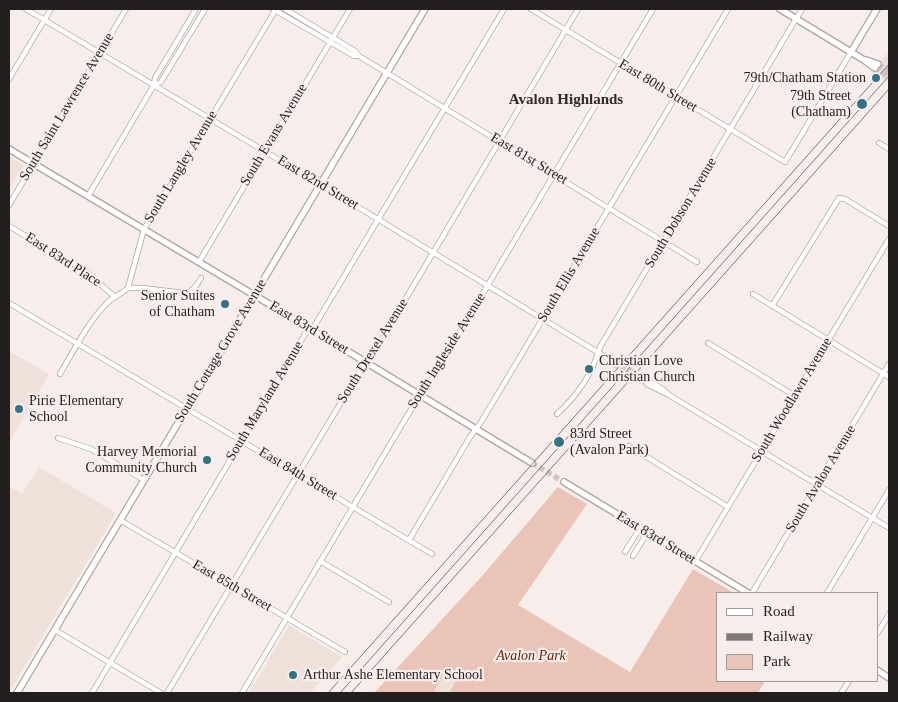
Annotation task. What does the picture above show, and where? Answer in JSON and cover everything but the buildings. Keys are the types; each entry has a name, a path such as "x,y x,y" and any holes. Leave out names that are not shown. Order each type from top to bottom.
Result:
{"main road":[{"name":"South Cottage Grove Avenue","path":"17,693 425,9"},
{"path":"780,9 877,66"},
{"path":"851,52 877,9"},
{"name":"East 83rd Street","path":"9,149 532,462"},
{"name":"East 83rd Street","path":"564,482 746,592"},
{"path":"878,671 889,678"}],"street":[{"name":"East 82nd Street","path":"26,9 616,363"},
{"path":"9,79 51,9"},
{"name":"South Saint Lawrence Avenue","path":"9,205 126,9"},
{"path":"88,196 154,85 154,78 196,9"},
{"path":"154,85 161,82 205,9"},
{"name":"East 81st Street","path":"275,9 331,39"},
{"name":"South Langley Avenue","path":"128,288 144,229 275,9"},
{"name":"East 81st Street","path":"285,9 354,56 359,56 697,262"},
{"name":"South Evans Avenue","path":"199,262 350,9"},
{"name":"South Maryland Avenue","path":"92,693 306,334 315,325 504,9"},
{"name":"East 80th Street","path":"531,9 785,162 851,52"},
{"name":"South Drexel Avenue","path":"168,693 578,9"},
{"name":"South Ingleside Avenue","path":"242,693 653,9"},
{"name":"South Ellis Avenue","path":"409,540 728,9"},
{"name":"South Dobson Avenue","path":"557,414 577,393 597,359 600,347 802,9"},
{"path":"182,31 189,35"},
{"path":"879,143 889,149"},
{"path":"772,306 839,198 845,199 889,226"},
{"name":"East 83rd Place","path":"9,226 85,271 115,297"},
{"name":"South Woodlawn Avenue","path":"695,562 889,239"},
{"path":"60,374 99,311 128,288 185,293 195,288 201,278"},
{"path":"753,294 889,376"},
{"name":"East 84th Street","path":"9,303 432,554"},
{"path":"708,344 795,396"},
{"name":"South Avalon Avenue","path":"753,592 889,364"},
{"path":"648,382 889,528"},
{"path":"58,438 91,449 144,480"},
{"path":"629,446 728,507"},
{"path":"828,592 889,490"},
{"name":"East 85th Street","path":"120,520 345,652"},
{"path":"625,552 640,528"},
{"path":"633,556 647,533"},
{"path":"320,561 389,602"},
{"path":"878,632 889,614"},
{"path":"55,630 161,693"},
{"path":"842,693 848,682"}],"shaded area":[{"path":"889,52 889,83 871,72"},
{"path":"9,156 24,165 9,190"},
{"name":"Pirie Elementary School","path":"9,351 49,374 9,443"},
{"path":"39,467 116,513 9,693 9,486 22,494"},
{"name":"Arthur Ashe Elementary School","path":"289,625 342,657 310,693 249,693"},
{"path":"447,670 458,677 449,693 442,691 441,693 433,693"}],"green space":[{"name":"Avalon Park","path":"558,487 587,504 518,605 630,672 693,569 732,592 716,592 716,682 764,682 758,693 449,693 458,677 447,670 433,693 374,693 482,576"}],"tunnel":[{"path":"878,64 889,71"},
{"path":"875,68 889,77"},
{"path":"617,362 649,381"},
{"path":"615,365 647,384"},
{"path":"532,463 564,482"}],"railway":[{"path":"328,693 889,64"},
{"path":"340,693 889,76"},
{"path":"351,693 889,89"}],"place":[{"name":"79th/Chatham Station","path":"876,78"},
{"name":"79th Street (Chatham)","path":"862,104"},
{"name":"Senior Suites of Chatham","path":"225,304"},
{"name":"Christian Love Christian Church","path":"589,369"},
{"name":"Pirie Elementary School","path":"19,409"},
{"name":"83rd Street (Avalon Park)","path":"559,442"},
{"name":"Harvey Memorial Community Church","path":"207,460"},
{"name":"Arthur Ashe Elementary School","path":"293,675"}],"district":[{"name":"Avalon Highlands","path":"566,100"}]}
